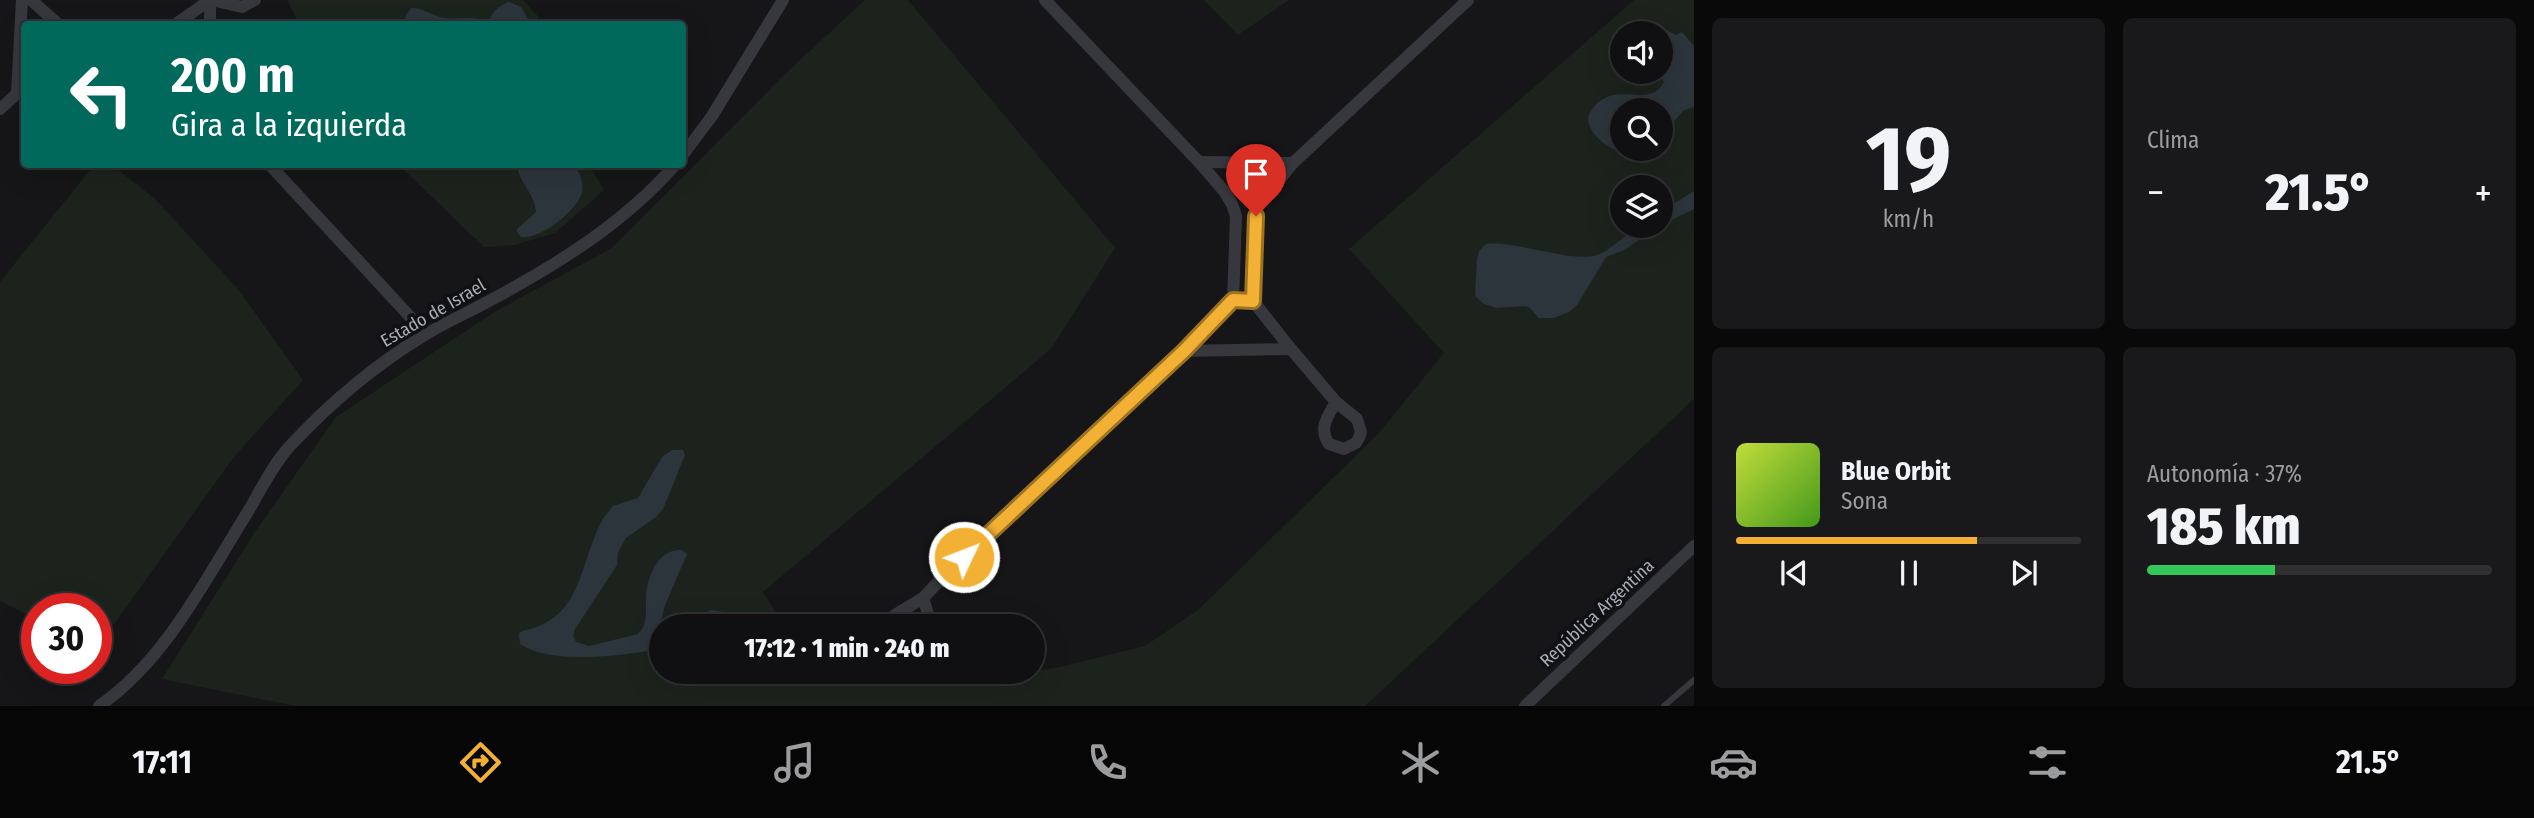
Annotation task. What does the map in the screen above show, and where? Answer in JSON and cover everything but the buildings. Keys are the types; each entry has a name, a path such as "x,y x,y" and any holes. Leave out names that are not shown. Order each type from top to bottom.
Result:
{"street":[{"path":"22,0 22,21"},
{"path":"31,0 55,21"},
{"path":"209,21 210,0"},
{"path":"180,21 210,0 242,7 256,0"},
{"path":"686,151 712,116 783,0"},
{"path":"897,614 923,598 1184,351 1233,300 1236,216 1224,191 1045,0"},
{"path":"1336,402 1253,301 1256,216 1259,205 1293,163 1468,0"},
{"path":"0,109 21,90"},
{"path":"1199,162 1293,163"},
{"path":"273,168 426,334"},
{"name":"Estado de Israel","path":"99,706 143,669 171,631 286,451 336,399 359,379 426,334 514,288 587,244 633,207 672,168"},
{"path":"1236,216 1256,216"},
{"path":"1233,300 1253,301"},
{"path":"1184,351 1291,349"},
{"name":"República Argentina","path":"1525,706 1694,546"},
{"path":"923,598 928,614"},
{"name":"Estado de Israel","path":"109,706 116,694"}],"lane":[{"path":"1664,706 1694,680"}],"shaded area":[{"path":"287,0 523,0 539,21 298,21"},
{"path":"865,0 908,0 1115,248 1051,349 763,592 777,614 649,614 649,684 1045,684 1045,669 1145,646 1198,610 1379,433 1444,353 1349,249 1634,0 1694,0 1694,399 1365,706 296,706 162,679 255,532 336,417 496,311 612,248 786,73"},
{"path":"1204,0 1289,0 1238,35"},
{"path":"509,2 521,7 529,21 490,21 502,5"},
{"path":"411,8 445,18 482,21 404,21"},
{"path":"1682,32 1694,46 1694,107 1684,110 1673,122 1673,98 1610,98 1610,147 1596,136 1588,120 1599,102 1609,96 1649,94 1662,84 1673,84 1673,34"},
{"path":"92,168 116,168 154,198 238,289 303,380 233,458 112,626 112,593 21,593 21,612 0,601 0,282"},
{"path":"402,168 591,168 604,190 555,233 515,245 484,247"},
{"path":"518,168 577,168 582,181 582,192 566,215 548,229 529,237 521,237 516,230 536,212 533,199"},
{"path":"1694,191 1694,209 1673,219 1673,204"},
{"path":"1623,238 1642,238 1624,250 1606,257 1577,305 1569,312 1554,318 1539,318 1529,307 1524,306 1497,308 1484,304 1475,296 1477,259 1479,251 1486,244 1514,245 1576,257 1589,257 1604,252"},
{"path":"672,450 683,450 685,455 663,509 626,538 618,552 617,565 573,636 576,642 589,646 638,634 645,622 647,589 655,565 666,554 682,550 687,554 663,614 649,614 649,651 609,656 570,657 534,651 520,644 519,634 522,631 543,625 569,602 604,517 613,506 638,498 662,457"},
{"path":"711,610 738,614 703,614"}],"route":[{"path":"964,557 1184,351 1233,300 1253,301 1256,216"}]}
